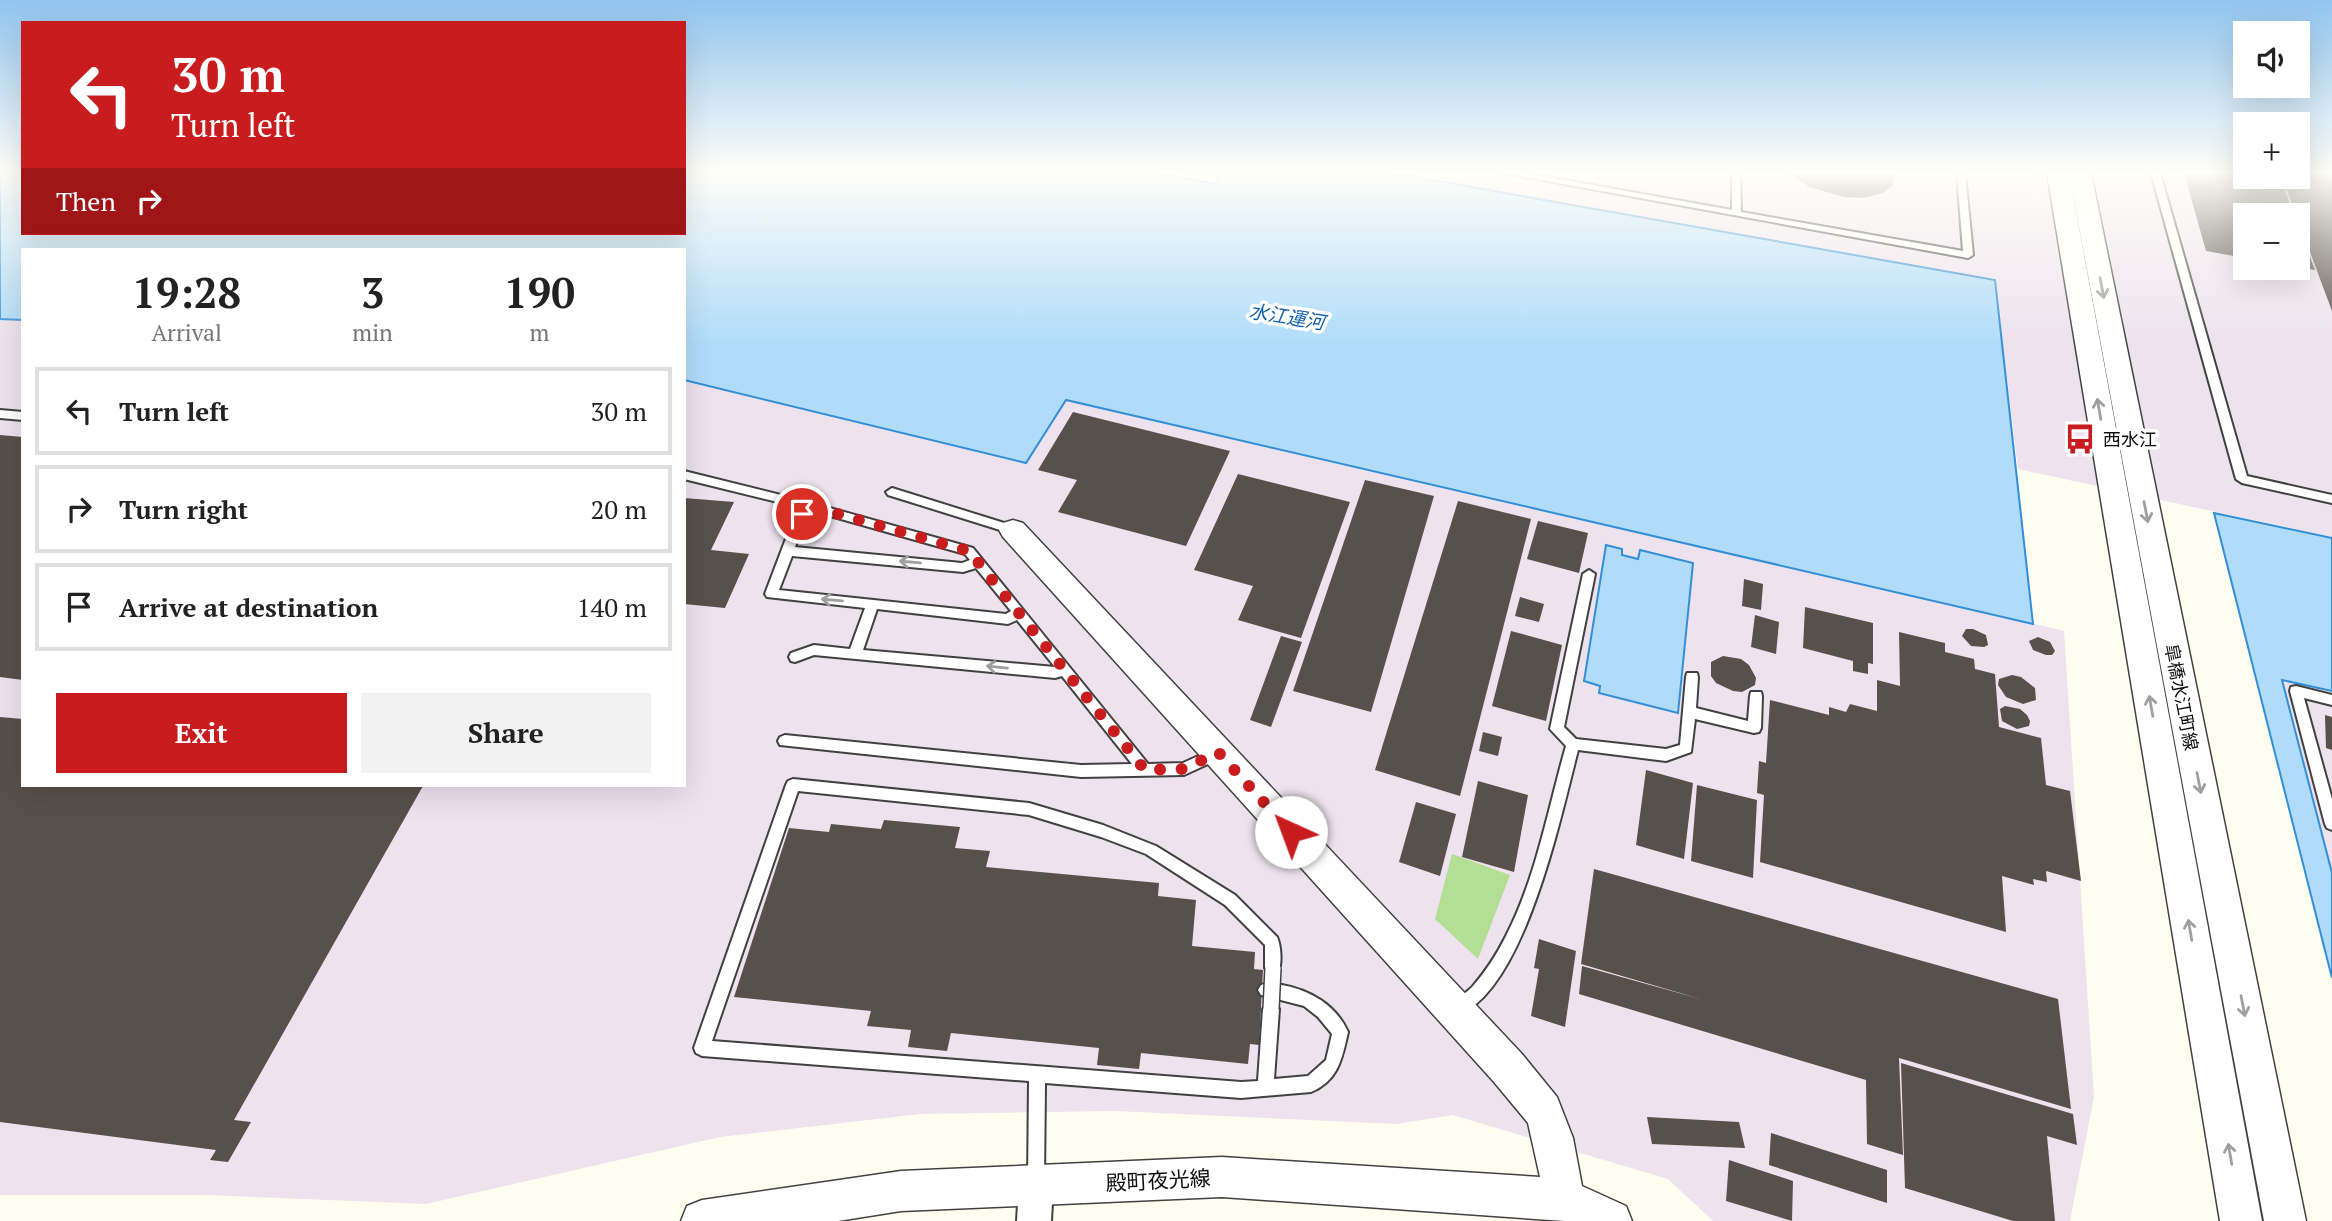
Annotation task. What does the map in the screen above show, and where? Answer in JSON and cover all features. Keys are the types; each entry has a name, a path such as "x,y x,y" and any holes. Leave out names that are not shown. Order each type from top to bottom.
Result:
{"street":[{"name":"皐橋水江町線","path":"2068,230 2241,1221"},
{"name":"皐橋水江町線","path":"2091,230 2285,1221"},
{"path":"1013,530 1455,1010 1543,1111 1553,1138 1564,1199"},
{"name":"殿町夜光線","path":"702,1221 901,1191 1035,1203 1222,1177 1564,1199 1611,1221"}],"lane":[{"path":"1827,230 1968,255 1966,230"},
{"path":"2171,230 2242,480 2332,499"},
{"path":"0,414 21,416"},
{"path":"686,475 806,505 969,551 1145,770"},
{"path":"892,492 1013,530"},
{"path":"806,505 771,594 1008,619 1018,613"},
{"path":"788,551 963,568 977,562"},
{"path":"1589,574 1558,729 1573,744 1666,755 1686,748 1692,677"},
{"path":"855,653 873,604"},
{"path":"795,657 814,650 1055,673 1064,669"},
{"path":"2332,700 2296,691 2332,824"},
{"path":"1689,712 1754,728 1756,696"},
{"path":"785,741 1081,771 1184,769 1218,752"},
{"path":"1455,1010 1479,993 1513,936 1547,846 1573,744"},
{"path":"1265,1088 1271,1009 1273,968 1272,942 1230,900 1151,850 1103,831 1029,809 793,785 702,1048 1241,1090 1265,1088 1311,1084 1333,1064 1340,1032 1319,1004 1295,993 1266,990"},
{"path":"1035,1203 1037,1074"}],"shaded area":[{"path":"1713,230 2233,230 2233,280 2310,280 2310,230 2332,230 2332,537 2018,469 1995,280"},
{"path":"0,319 21,320 21,787 686,787 686,380 1026,463 1065,400 2064,631 2094,1097 2070,1221 1713,1221 1668,1179 1453,1115 1396,1124 1115,1111 920,1114 720,1137 426,1204 206,1195 0,1195"},
{"path":"2282,680 2332,691 2332,886"}],"green space":[{"path":"1452,854 1510,875 1478,959 1435,919"}],"water":[{"name":"水江運河","path":"0,230 21,230 21,235 686,235 686,230 1713,230 1995,280 2033,624 1066,400 1026,463 686,380 686,248 21,248 21,320 0,319"},
{"path":"2214,513 2332,538 2332,691 2282,680 2332,873 2332,978"},
{"path":"1606,545 1622,549 1622,555 1638,559 1640,550 1693,563 1678,713 1599,693 1600,686 1584,681"}],"building":[{"path":"2200,230 2233,230 2233,256 2206,251"},
{"path":"2310,230 2332,230 2332,311 2310,252"},
{"path":"2310,257 2315,270 2310,269"},
{"path":"1073,412 1230,451 1186,546 1058,512 1077,480 1038,470"},
{"path":"0,435 21,437 21,680 0,677"},
{"path":"1238,474 1350,502 1301,638 1238,620 1253,586 1194,570"},
{"path":"1365,480 1434,496 1371,712 1293,691"},
{"path":"686,498 734,502 711,550 749,554 725,608 686,604"},
{"path":"1458,501 1531,519 1460,796 1375,770"},
{"path":"1538,521 1588,533 1579,573 1527,559"},
{"path":"1744,579 1763,584 1761,610 1742,606"},
{"path":"1520,597 1544,604 1539,622 1515,616"},
{"path":"1805,607 1873,623 1873,664 1868,663 1868,674 1853,671 1853,661 1803,648"},
{"path":"1755,615 1779,622 1776,654 1751,647"},
{"path":"1966,629 1986,635 1988,645 1971,646 1962,636"},
{"path":"1511,631 1562,645 1546,721 1492,706"},
{"path":"1899,632 1945,643 1945,652 1974,659 1975,669 1995,674 1999,727 2041,738 2046,785 2070,791 2081,881 2046,871 2047,882 2033,879 2034,885 2002,876 2006,932 1760,862 1764,795 1757,793 1759,761 1766,763 1770,700 1829,715 1829,707 1846,712 1850,704 1877,711 1877,680 1900,686"},
{"path":"1281,636 1302,642 1271,727 1250,720"},
{"path":"2038,637 2050,642 2055,651 2052,655 2033,650 2029,641"},
{"path":"1723,656 1741,659 1749,665 1756,678 1755,685 1742,692 1716,683 1711,676 1711,662"},
{"path":"2012,675 2021,677 2035,688 2036,700 2023,704 2006,697 1998,685 1999,679"},
{"path":"2005,706 2020,709 2027,715 2029,726 2017,729 2002,721 2000,709"},
{"path":"2325,715 2332,717 2332,750 2326,748"},
{"path":"0,717 21,719 21,787 422,787 234,1120 251,1122 228,1162 210,1160 216,1150 0,1122"},
{"path":"1483,732 1502,737 1498,756 1479,751"},
{"path":"1646,770 1693,783 1684,859 1636,845"},
{"path":"1478,781 1528,795 1514,872 1462,857"},
{"path":"1697,785 1757,800 1753,878 1691,861"},
{"path":"1416,802 1456,814 1440,876 1399,862"},
{"path":"884,820 960,827 955,848 990,851 986,867 1159,883 1158,896 1196,900 1192,946 1255,952 1254,969 1263,970 1259,1045 1250,1044 1248,1064 1141,1053 1139,1069 1097,1065 1099,1048 951,1033 947,1051 908,1047 911,1030 867,1026 871,1011 734,997 789,828 829,832 831,824 881,829"},
{"path":"1594,869 2058,999 2071,1109 1899,1058 1903,1155 1867,1144 1866,1080 1579,994 1582,966 1704,1000 1581,964"},
{"path":"1539,939 1576,951 1565,1027 1531,1016 1539,969 1534,968"},
{"path":"1901,1063 2073,1114 2077,1145 2047,1136 2055,1221 2013,1221 1905,1188"},
{"path":"1647,1117 1739,1122 1745,1148 1652,1144"},
{"path":"1771,1133 1887,1170 1887,1203 1769,1165"},
{"path":"1729,1160 1793,1181 1792,1221 1726,1201"}],"place":[{"name":"西水江","path":"2080,439"}],"route":[{"path":"802,514 806,505 969,551 1145,770 1184,769 1218,752 1291,832"}]}
